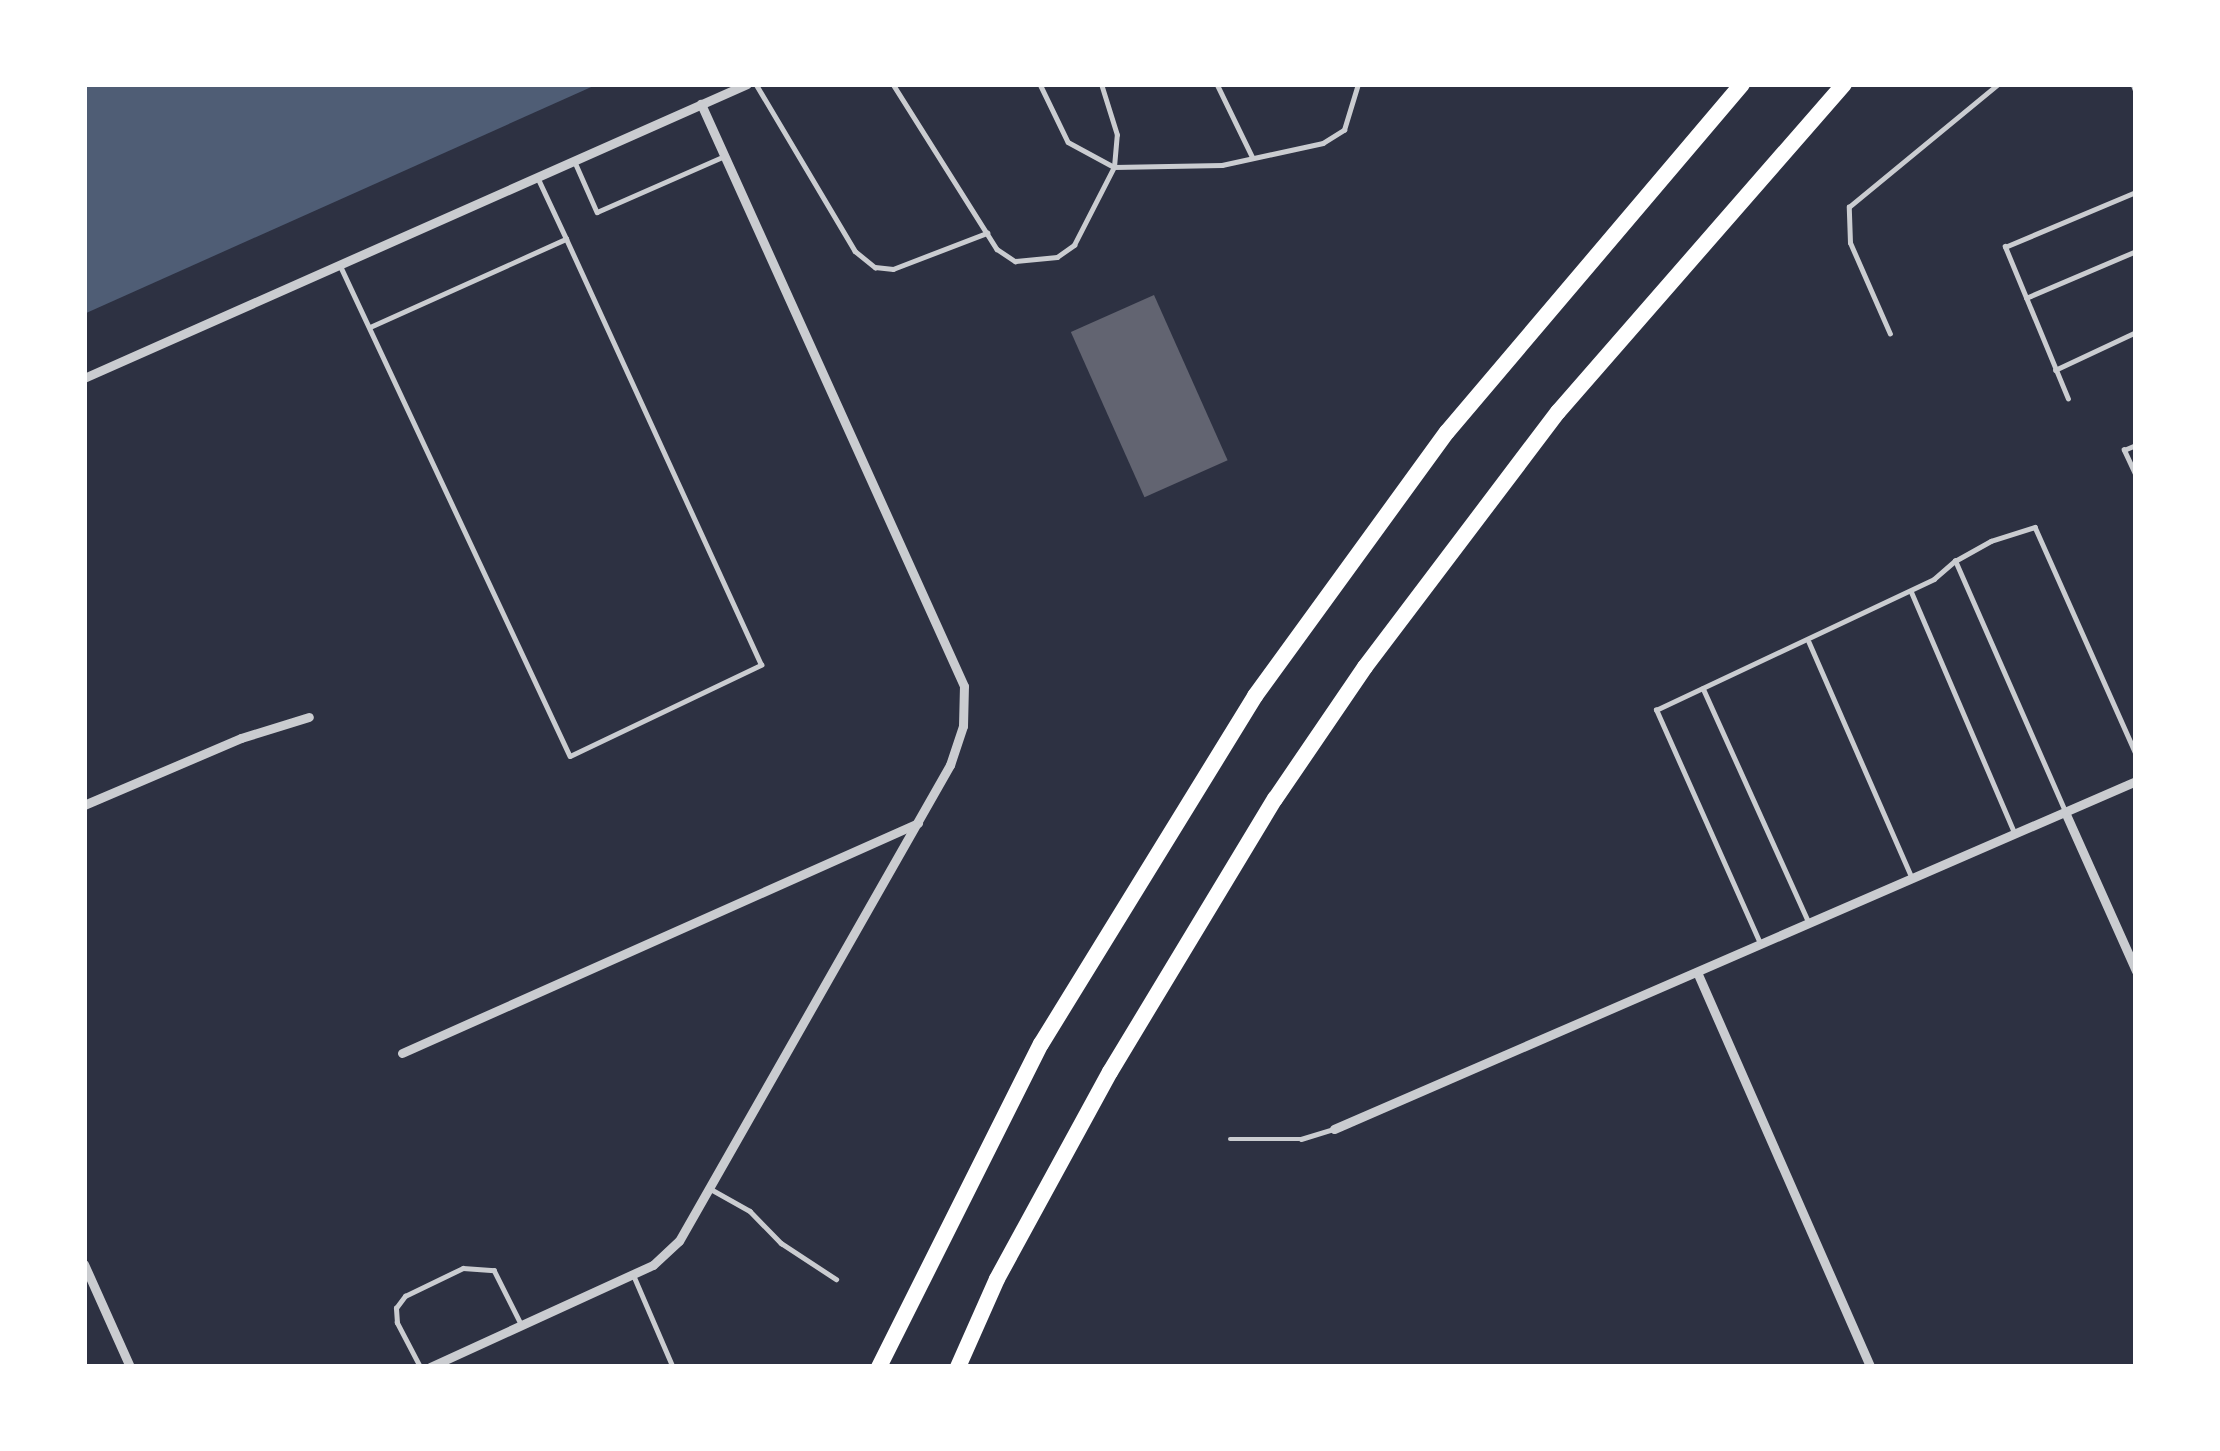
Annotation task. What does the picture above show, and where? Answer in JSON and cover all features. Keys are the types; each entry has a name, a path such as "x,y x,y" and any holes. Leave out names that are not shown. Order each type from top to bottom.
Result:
{"highway":[{"path":"879,1367 1041,1044 1255,696 1447,432 1742,84"},
{"path":"958,1367 997,1279 1110,1072 1275,799 1365,667 1558,412 1844,84"}],"street":[{"path":"84,378 751,84"},
{"path":"430,1367 652,1265 679,1240 918,824 950,765 963,726 964,686 701,104"},
{"path":"84,806 241,737 309,717"},
{"path":"1334,1130 2136,781"},
{"path":"2065,812 2136,971"},
{"path":"402,1053 918,824"},
{"path":"1697,972 1870,1367"},
{"path":"84,1264 130,1367"}],"lane":[{"path":"751,84 855,251 874,267 893,269 987,233"},
{"path":"893,84 997,249 1016,261 1057,257 1074,245 1114,167 1117,135 1102,84"},
{"path":"1040,84 1068,142 1114,167 1222,165 1323,143 1344,130 1358,84"},
{"path":"1217,84 1253,158"},
{"path":"1890,334 1850,243 1849,208 1998,84"},
{"path":"2132,84 2136,92"},
{"path":"574,160 598,212 724,156"},
{"path":"340,265 570,756 761,665 537,177"},
{"path":"2068,399 2005,247 2136,192"},
{"path":"370,327 566,239"},
{"path":"2026,298 2136,251"},
{"path":"2055,370 2136,332"},
{"path":"2136,445 2124,450 2136,476"},
{"path":"1760,944 1656,710 1911,590 1991,541 2036,527 2136,754"},
{"path":"1955,561 2065,812"},
{"path":"1911,590 2015,834"},
{"path":"1808,640 1912,878"},
{"path":"1703,688 1809,923"},
{"path":"1229,1138 1300,1139 1334,1130"},
{"path":"709,1188 750,1211 781,1243 836,1279"},
{"path":"420,1367 398,1323 396,1308 405,1296 463,1268 494,1270 521,1324"},
{"path":"633,1274 673,1367"}],"water":[{"path":"84,84 598,84 84,314"}],"building":[{"path":"1154,295 1228,460 1144,497 1071,332"}]}
